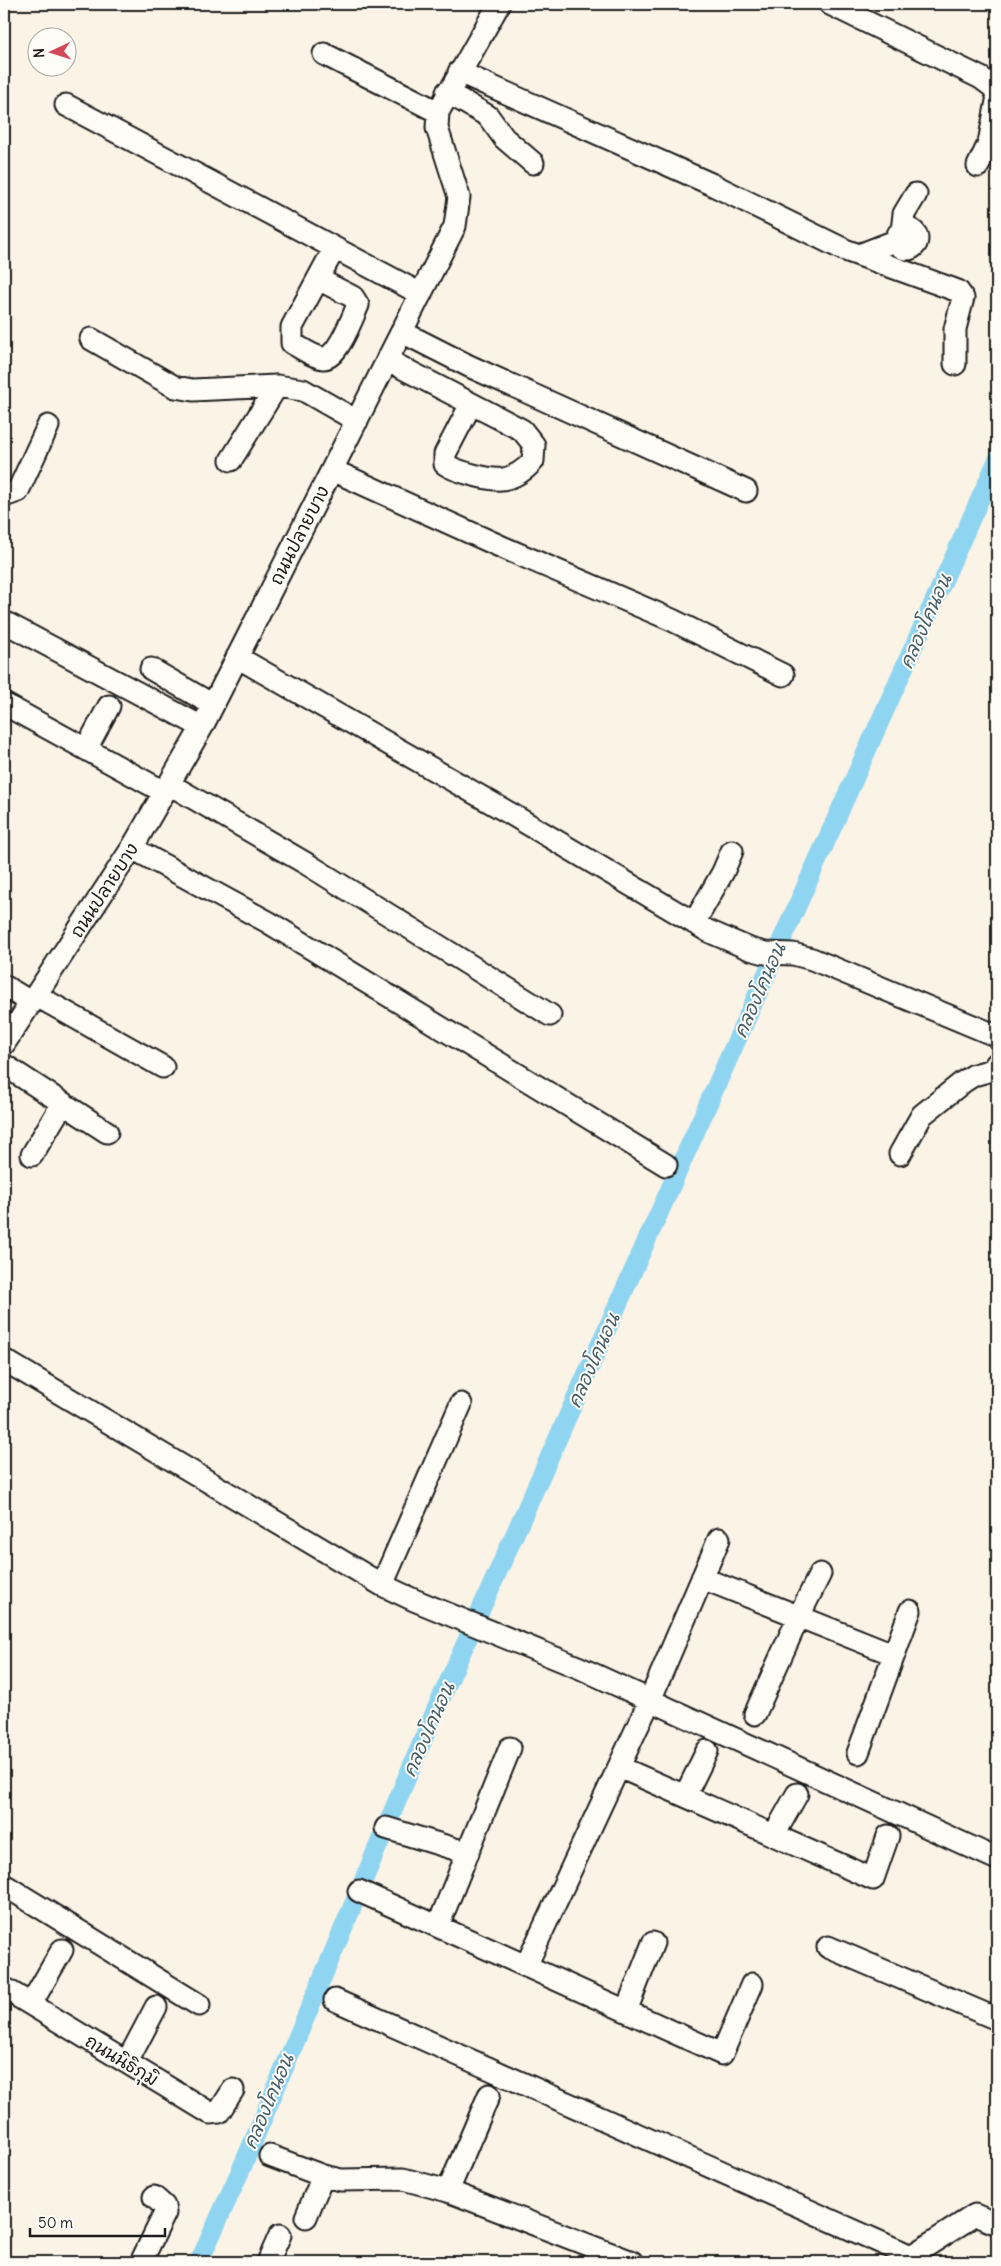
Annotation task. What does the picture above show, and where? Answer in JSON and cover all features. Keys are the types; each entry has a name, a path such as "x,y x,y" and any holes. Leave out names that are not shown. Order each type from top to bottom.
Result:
{"street":[{"name":"ถนนปลายบาง","path":"4,1044 132,848 202,727 455,226 459,197 437,128 438,112 447,92 498,4"},
{"path":"830,4 981,78 993,87 997,95"},
{"path":"324,54 438,112"},
{"path":"459,72 711,184 859,255 958,291 963,298 955,329 955,364"},
{"path":"447,92 488,116 504,138 533,164"},
{"path":"978,166 990,143 997,101"},
{"path":"66,105 420,294"},
{"path":"859,255 900,235 904,214 916,194"},
{"path":"318,279 334,249"},
{"path":"402,332 469,366 746,491"},
{"path":"91,340 176,387 193,390 277,386 303,390 357,421"},
{"path":"387,360 471,404"},
{"path":"231,460 277,386"},
{"path":"4,496 18,491 48,426"},
{"path":"332,470 502,548 672,620 783,675"},
{"path":"4,622 202,727"},
{"path":"237,657 511,814 694,923 727,940 765,953 793,954 812,959 997,1036"},
{"path":"151,669 213,705"},
{"path":"4,704 86,749 167,788 307,864 550,1015"},
{"path":"86,749 109,706"},
{"path":"132,848 268,922 666,1165"},
{"path":"694,923 723,872 732,851"},
{"path":"4,986 34,999 163,1067"},
{"path":"900,1154 922,1115 963,1082 974,1075 992,1070 997,1063"},
{"path":"4,1065 107,1132"},
{"path":"32,1155 63,1103"},
{"path":"4,1360 382,1585 486,1631 580,1668 997,1859"},
{"path":"382,1585 460,1404"},
{"path":"526,1966 650,1700 719,1540"},
{"path":"755,1714 798,1616 820,1574"},
{"path":"702,1578 893,1654"},
{"path":"858,1753 910,1611"},
{"path":"438,1926 510,1748"},
{"path":"685,1796 707,1751"},
{"path":"619,1767 873,1878 888,1836"},
{"path":"774,1835 797,1794"},
{"path":"386,1828 468,1853"},
{"path":"4,1885 199,2005"},
{"path":"359,1891 722,2054 752,1984"},
{"path":"626,2011 653,1943"},
{"path":"828,1947 997,2019"},
{"path":"31,2004 62,1950"},
{"name":"ถนนนิธิภุมิ","path":"4,1988 210,2114 220,2112 233,2090"},
{"path":"335,2000 912,2256 975,2215 997,2224"},
{"path":"127,2062 156,2007"},
{"path":"448,2191 489,2095"},
{"path":"270,2156 323,2176 341,2180 403,2179 448,2191 632,2262"},
{"path":"306,2217 323,2176"},
{"path":"141,2262 165,2213 164,2206 154,2197"},
{"path":"268,2262 280,2236"}],"waterway":[{"name":"คลองโคนอน","path":"199,2262 244,2163 433,1716 997,461"}]}
